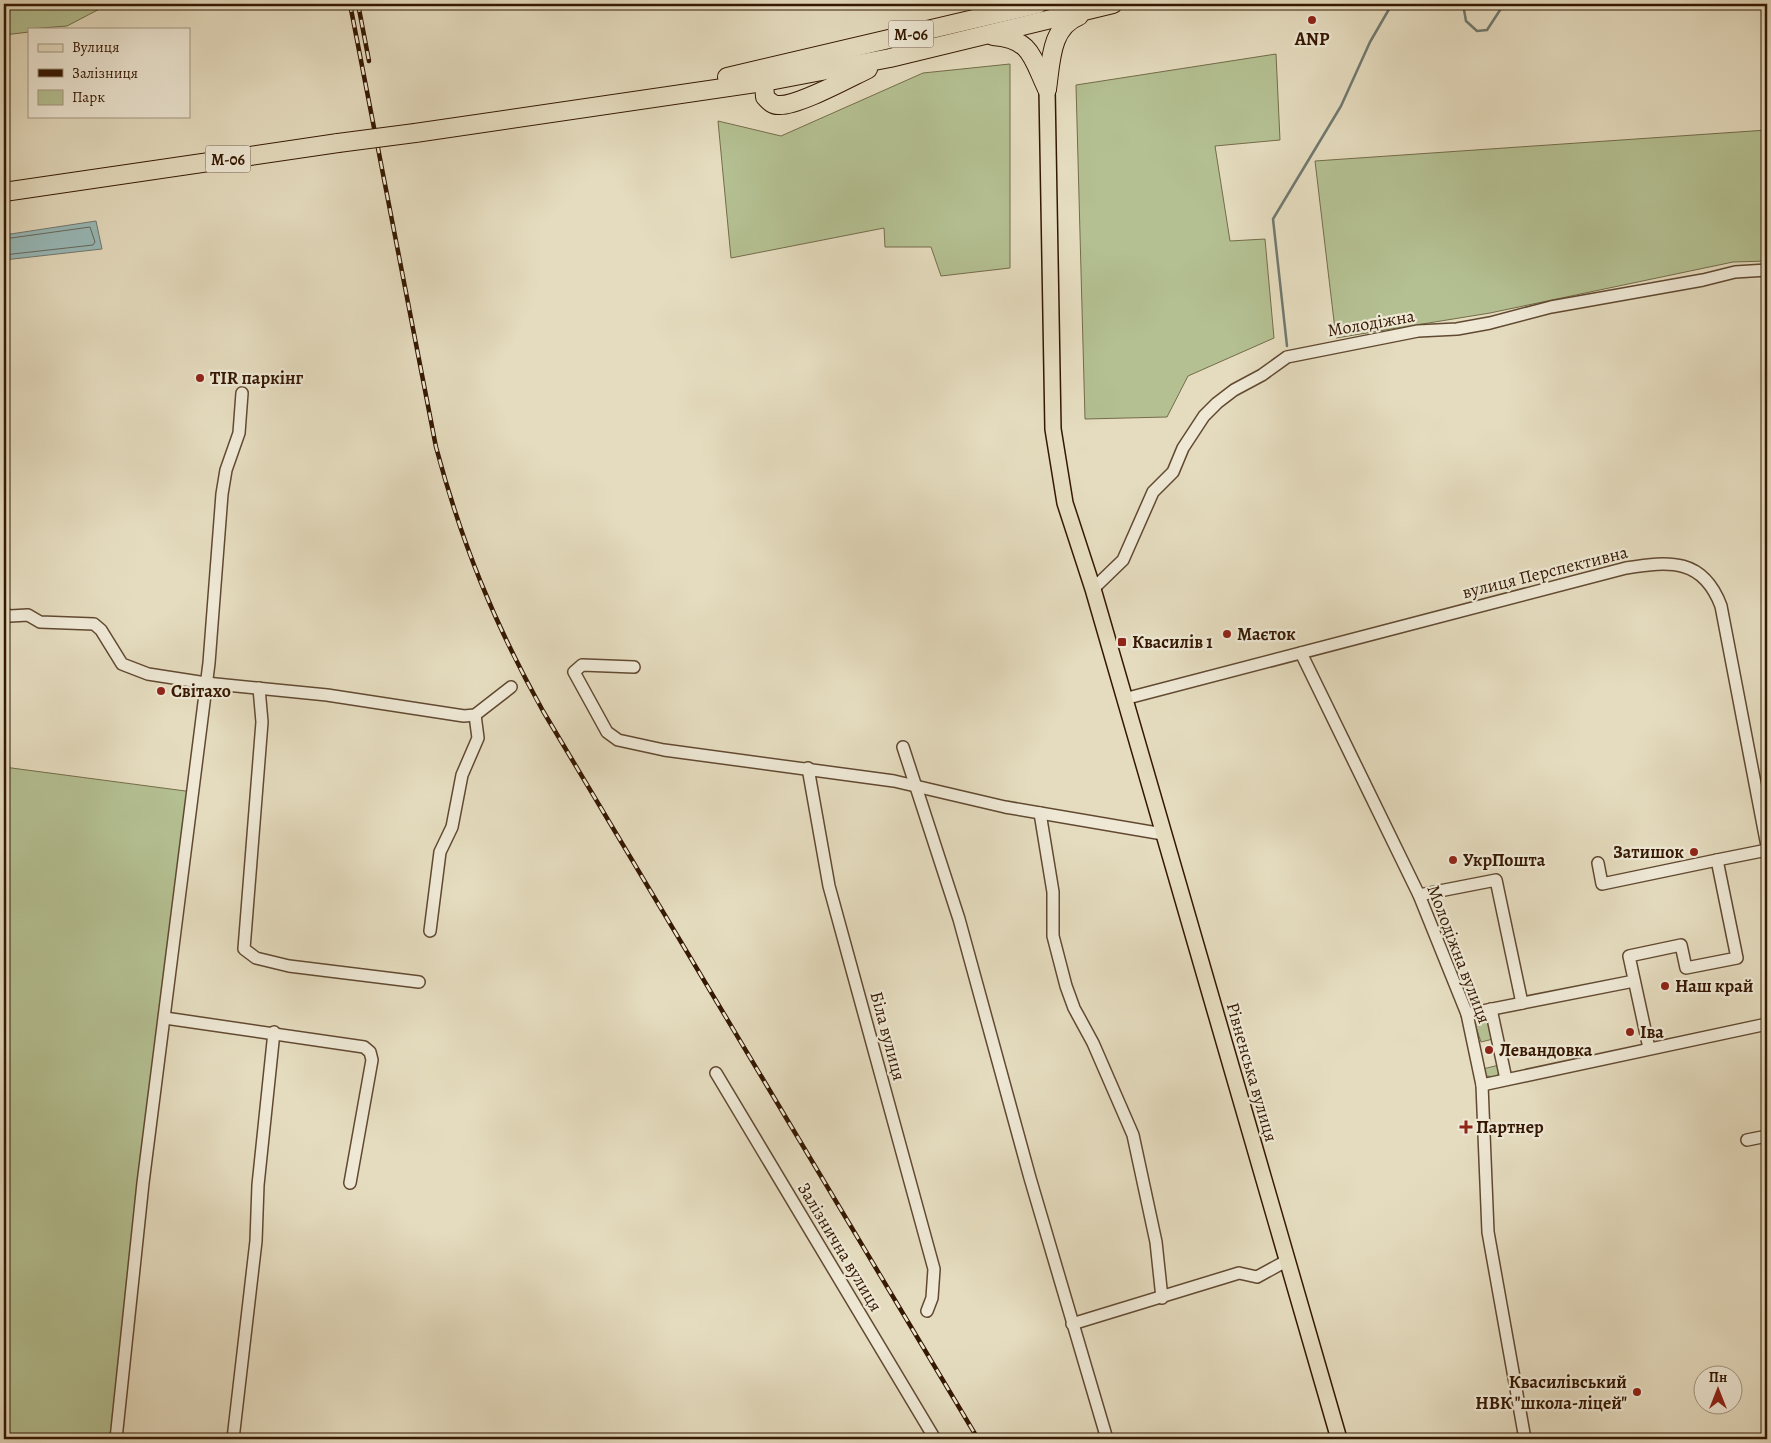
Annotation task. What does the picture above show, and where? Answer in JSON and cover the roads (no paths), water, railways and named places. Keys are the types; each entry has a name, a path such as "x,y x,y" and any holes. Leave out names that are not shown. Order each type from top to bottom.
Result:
{"highway":[{"name":"М-06","path":"619,103 1000,9 1038,4"},
{"name":"М-06","path":"4,192 764,82 890,58 1108,5"},
{"path":"1047,89 1054,46 1062,26 1070,19 1108,5"},
{"path":"982,36 1009,38 1020,42 1031,55 1047,89"},
{"path":"785,63 764,82 765,97 775,105 798,102 890,58"}],"main road":[{"name":"Рівненська вулиця","path":"1047,89 1053,429 1065,503 1093,590 1339,1439"}],"street":[{"name":"Молодіжна","path":"1093,590 1123,560 1153,492 1173,472 1183,448 1204,416 1234,390 1262,375 1287,357 1418,331 1457,329 1490,323 1551,307 1703,280 1735,272 1767,270"},
{"path":"116,1439 143,1183 206,683 222,494 226,470 239,433 242,393"},
{"name":"вулиця Перспективна","path":"1124,699 1626,568 1652,564 1679,564 1702,575 1715,589 1721,606 1767,848"},
{"path":"4,614 10,616 28,615 40,622 94,624 101,630 122,664 148,674 206,683 327,695 464,716 475,715 511,687"},
{"name":"Молодіжна вулиця","path":"1301,653 1419,895 1467,1014 1482,1085 1488,1232 1525,1439"},
{"path":"634,666 582,665 574,672 607,732 618,740 664,750 808,768 916,786 1040,813 1163,834"},
{"path":"259,688 261,731 244,949 256,958 289,966 419,982"},
{"path":"430,931 440,852 452,827 462,775 478,738 475,715"},
{"path":"903,747 959,919 1024,1159 1107,1439"},
{"name":"Біла вулиця","path":"808,768 829,886 934,1269 932,1298 926,1311"},
{"path":"1040,813 1053,892 1053,936 1074,1008 1093,1043 1133,1135 1156,1242 1162,1298"},
{"path":"1598,863 1602,884 1767,848"},
{"path":"1649,1048 1629,956 1680,945 1686,968 1737,958 1717,860"},
{"path":"1419,895 1496,880 1522,1003"},
{"path":"1467,1014 1634,980"},
{"path":"1491,1009 1506,1079"},
{"path":"165,1018 274,1032 364,1047 370,1052 372,1060 350,1184"},
{"path":"1482,1085 1767,1024"},
{"path":"232,1439 256,1241 258,1186 274,1032"},
{"name":"Залізнична вулиця","path":"716,1073 935,1439"},
{"path":"1747,1140 1767,1136"},
{"path":"1072,1324 1239,1273 1257,1277 1288,1260"}],"water":[{"path":"96,221 102,249 4,260 4,235"}],"waterway":[{"path":"1287,346 1273,219 1341,106 1370,42 1392,4"},
{"path":"1463,4 1466,21 1477,31 1487,30 1504,4"}],"railway":[{"path":"350,4 436,447 468,550 494,614 543,711 978,1439"},
{"path":"358,4 369,61"}],"place":[{"name":"ANP","path":"1312,20"},
{"name":"TIR паркінг","path":"200,378"},
{"name":"Маєток","path":"1227,634"},
{"name":"Квасилів 1","path":"1122,642"},
{"name":"Світахо","path":"161,691"},
{"name":"Затишок","path":"1694,852"},
{"name":"УкрПошта","path":"1453,860"},
{"name":"Наш край","path":"1665,986"},
{"name":"Іва","path":"1630,1032"},
{"name":"Левандовка","path":"1489,1050"},
{"name":"Партнер","path":"1466,1127"},
{"name":"Квасилівський НВК \"школа-ліцей\"","path":"1637,1392"}]}
